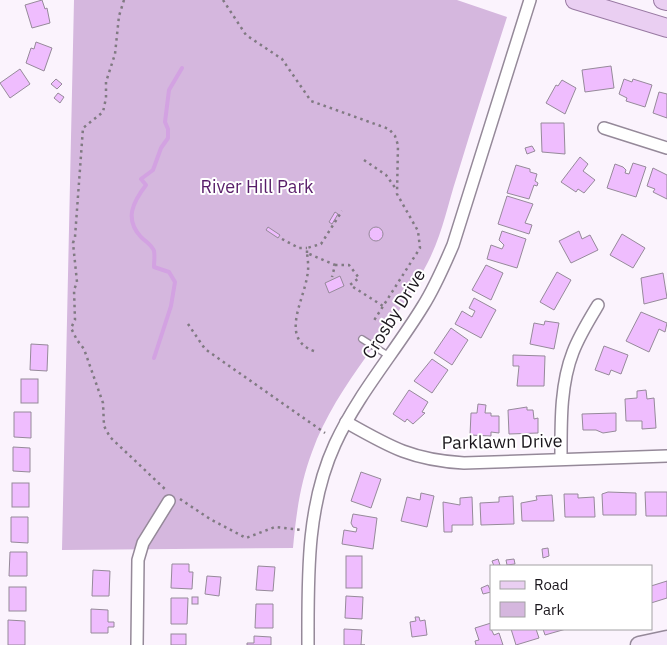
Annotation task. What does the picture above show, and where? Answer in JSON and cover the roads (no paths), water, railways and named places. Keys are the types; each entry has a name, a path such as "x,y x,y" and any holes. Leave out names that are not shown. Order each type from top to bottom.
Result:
{"main road":[{"path":"575,0 667,28"},
{"path":"663,0 667,1"}],"street":[{"name":"Crosby Drive","path":"308,645 310,548 315,506 326,466 346,422 423,306 453,245 530,0"},
{"path":"604,128 667,148"},
{"path":"561,459 562,414 572,354 598,305"},
{"name":"Parklawn Drive","path":"346,422 393,448 415,457 439,461 464,463 667,456"},
{"path":"136,645 138,560 143,544 169,501"},
{"path":"639,645 667,639"}],"lane":[{"path":"362,339 389,356"}],"waterway":[{"path":"154,358 171,306 175,282 169,272 154,267 154,251 136,230 133,224 132,211 137,198 146,185 141,179 153,170 161,148 168,138 168,129 165,122 169,90 182,68"}],"park label":[{"name":"River Hill Park","path":"257,187"}]}
